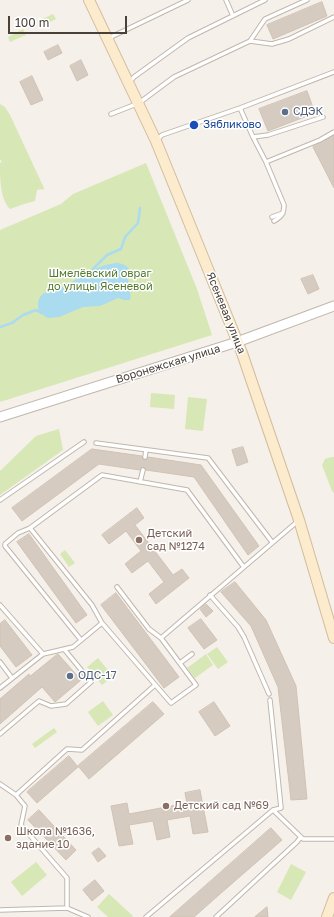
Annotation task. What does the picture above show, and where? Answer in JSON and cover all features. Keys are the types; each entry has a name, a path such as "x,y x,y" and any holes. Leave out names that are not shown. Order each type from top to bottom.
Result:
{"main road":[{"name":"Ясеневая улица","path":"89,0 156,141 237,342 299,520 334,638"},
{"path":"330,913 334,898"}],"street":[{"name":"Воронежская улица","path":"0,417 237,342 334,306"}],"lane":[{"path":"108,39 188,0"},
{"path":"226,0 233,16"},
{"path":"129,83 134,77 188,38 265,0"},
{"path":"110,114 138,103 174,77 250,41 265,20 306,0"},
{"path":"250,41 272,44 289,39 334,17"},
{"path":"156,141 162,135 240,108 334,72"},
{"path":"240,108 266,162 284,205 284,212 280,218 273,219"},
{"path":"253,137 268,135 323,117"},
{"path":"266,162 320,140 334,132"},
{"path":"0,500 84,442"},
{"path":"96,444 208,458 272,542"},
{"path":"145,457 146,450"},
{"path":"140,482 143,470"},
{"path":"0,550 18,533 30,528 102,475 187,490 243,566"},
{"path":"161,638 243,566 299,520"},
{"path":"30,528 92,606 102,623 171,703 196,685 161,638 149,629 117,587"},
{"path":"5,546 81,640"},
{"path":"210,595 238,627 244,637 269,694"},
{"path":"0,605 43,654"},
{"path":"0,688 43,654 73,647 102,623"},
{"path":"0,734 39,701 51,706 66,704 91,682 64,649"},
{"path":"180,663 192,654"},
{"path":"0,662 12,678"},
{"path":"16,795 67,749 82,750 155,685"},
{"path":"146,917 273,810 282,808 270,700"},
{"path":"0,784 16,795 24,806 21,825 67,878 67,908"},
{"path":"273,810 300,838 309,840 334,839"},
{"path":"216,917 300,838"},
{"path":"0,910 67,908 88,917"}],"green space":[{"path":"53,14 56,19 40,27 38,21"},
{"path":"23,29 26,35 10,42 8,37"},
{"path":"0,104 5,107 10,115 44,188 43,190 37,190 35,201 10,209 2,194 0,163 2,162 0,159"},
{"name":"Шмелёвский овраг до улицы Ясеневой","path":"146,163 197,289 212,335 0,402 0,230 61,204 73,194"},
{"path":"151,393 175,395 174,409 150,407"},
{"path":"188,397 207,399 203,431 185,429"},
{"path":"59,429 63,450 0,495 0,471 36,436"},
{"path":"334,457 334,493 322,465 325,459"},
{"path":"65,550 75,563 69,567 60,554"},
{"path":"217,647 228,662 218,669 207,654"},
{"path":"206,654 213,665 195,678 187,668"},
{"path":"98,658 113,676 102,685 87,667"},
{"path":"103,701 113,715 98,726 88,712"},
{"path":"54,728 57,732 35,748 32,744"},
{"path":"36,862 47,875 22,896 11,882"},
{"path":"291,864 306,872 291,900 277,892"},
{"path":"109,894 133,916 108,917 97,907"}],"water":[{"path":"116,263 124,265 130,270 128,283 131,295 130,300 118,298 100,306 83,307 59,317 48,318 39,311 38,302 44,293 65,286 92,270"}],"building":[{"path":"322,2 327,16 273,39 267,25"},
{"path":"58,45 62,53 48,60 44,52"},
{"path":"81,60 88,75 77,81 70,66"},
{"path":"32,76 43,100 31,105 20,82"},
{"path":"307,91 315,113 268,131 259,109"},
{"path":"334,136 334,188 313,147"},
{"path":"313,275 319,289 308,294 301,279"},
{"path":"243,447 248,462 237,466 232,450"},
{"path":"92,449 142,456 145,460 148,457 201,465 259,546 248,555 194,477 146,470 143,467 140,470 99,464 22,521 12,508"},
{"path":"137,508 144,518 135,525 173,575 182,569 189,578 156,604 149,594 164,582 148,561 132,573 125,564 141,551 126,531 109,544 102,535"},
{"path":"29,534 87,615 76,623 17,542"},
{"path":"235,582 266,620 296,686 307,799 291,800 278,687 251,626 221,592"},
{"path":"116,593 179,677 164,688 101,605"},
{"path":"206,604 213,611 206,617 200,609"},
{"path":"201,619 217,640 204,649 188,628"},
{"path":"5,620 32,655 16,667 0,646 0,624"},
{"path":"58,654 81,680 55,702 42,687 0,724 0,699 29,674 30,676"},
{"path":"153,702 164,714 89,779 78,766"},
{"path":"214,702 230,726 215,736 199,712"},
{"path":"69,756 78,767 37,803 27,792"},
{"path":"200,790 208,832 193,834 190,816 167,820 170,837 157,840 153,821 129,825 133,844 119,846 111,806 127,803 129,814 187,803 185,793"},
{"path":"39,810 76,850 66,860 28,820"},
{"path":"271,828 282,840 194,917 170,917"},
{"path":"99,848 106,856 98,862 92,853"},
{"path":"95,880 104,891 92,901 83,890"},
{"path":"267,907 268,917 255,917"}],"waterway":[{"path":"92,270 107,255 121,249 125,237 138,223 140,208"},
{"path":"0,327 12,323 23,315 36,310 41,313"}],"place":[{"name":"СДЭК","path":"285,112"},
{"name":"Зябликово","path":"194,125"},
{"name":"Детский сад №1274","path":"139,540"},
{"name":"ОДС-17","path":"70,676"},
{"name":"Детский сад №69","path":"166,806"},
{"name":"Школа №1636, здание 10","path":"8,838"}]}
